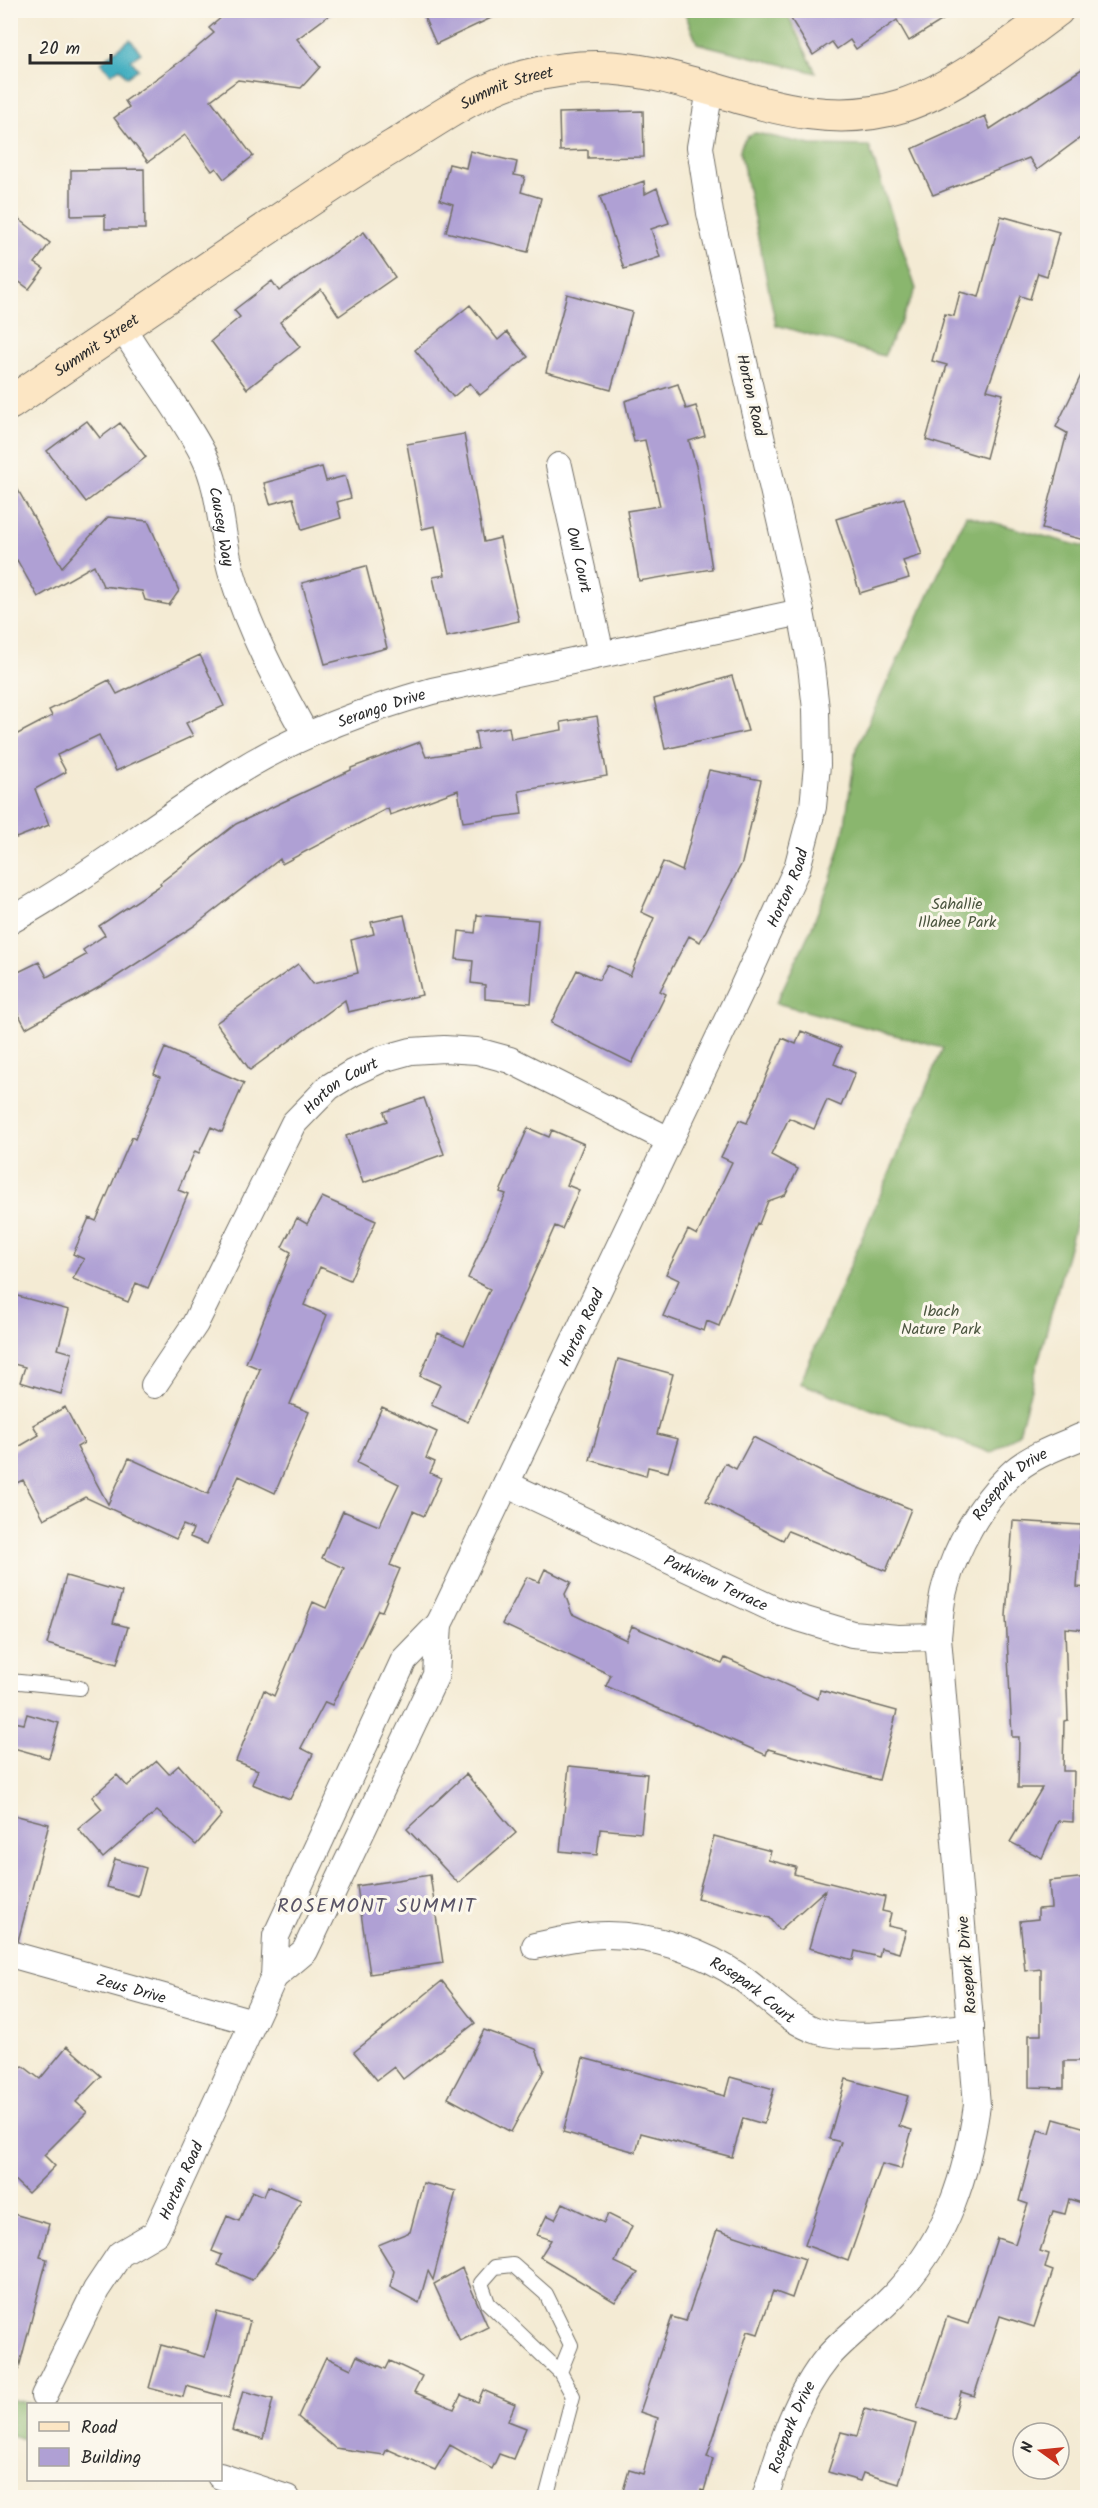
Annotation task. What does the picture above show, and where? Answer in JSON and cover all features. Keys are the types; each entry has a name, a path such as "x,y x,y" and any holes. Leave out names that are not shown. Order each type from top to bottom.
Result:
{"street":[{"name":"Summit Street","path":"10,403 360,166 495,87 553,70 593,68 638,72 780,109 818,116 881,111 912,102 944,87 1057,10"},
{"name":"Horton Road","path":"44,2396 96,2290 120,2254 156,2233 274,1977 276,1936 380,1711 404,1660 439,1624 797,868 813,807 817,765 816,710 801,612 710,213 700,147 710,90"},
{"name":"Causey Way","path":"122,327 203,455 218,493 231,572 246,615 277,682 306,735"},
{"name":"Owl Court","path":"559,466 601,654"},
{"name":"Serango Drive","path":"10,921 47,901 240,771 306,735 377,707 432,691 801,612"},
{"name":"Horton Court","path":"154,1384 195,1324 294,1122 329,1088 352,1073 382,1059 411,1051 444,1048 477,1051 510,1060 669,1140"},
{"name":"Rosepark Drive","path":"765,2498 781,2445 801,2399 828,2358 899,2291 926,2256 943,2227 958,2192 971,2149 977,2106 938,1637 944,1588 963,1540 987,1503 1010,1474 1040,1456 1088,1434"},
{"name":"Parkview Terrace","path":"506,1484 800,1620 852,1634 898,1638 938,1637"},
{"name":"Horton Road","path":"274,1977 305,1951 436,1675 439,1624"},
{"name":"Rosepark Court","path":"535,1946 607,1935 679,1947 712,1961 742,1978 798,2022 836,2035 857,2036 971,2027"},
{"name":"Zeus Drive","path":"10,1954 254,2022"},
{"path":"222,2477 287,2498"}],"lane":[{"path":"10,1681 80,1688"},
{"path":"546,2498 573,2396 560,2373 488,2303 481,2283 495,2268 513,2265 546,2294 571,2344 560,2373"}],"green space":[{"path":"684,11 786,11 816,73 697,43"},
{"path":"756,133 811,145 869,146 916,289 884,356 776,325 740,150 746,138"},
{"name":"Sahallie Illahee Park","path":"966,515 1088,548 1087,1180 1019,1433 991,1453 800,1383 943,1048 776,1003 811,929 831,879 844,831 856,749"},
{"path":"10,2399 28,2403 27,2440 11,2435"}],"water":[{"path":"130,39 141,53 131,60 138,69 127,77 120,68 111,74 101,62"}],"building":[{"path":"230,10 336,10 297,39 320,67 301,88 238,80 211,100 253,156 224,179 216,168 212,171 185,135 148,162 114,118 129,107 125,101 181,61 214,33 209,28"},
{"path":"421,10 508,10 436,44"},
{"path":"804,10 959,10 909,41 897,20 856,49 850,40 837,49 832,42 813,55 791,19"},
{"path":"1088,65 1088,132 1037,170 1029,158 933,195 912,149 985,116 990,129"},
{"path":"643,111 644,157 588,158 588,150 560,151 559,113"},
{"path":"470,151 517,162 514,175 525,177 521,192 541,198 528,252 446,232 453,204 440,200 449,164 466,168"},
{"path":"144,169 145,229 105,229 105,215 71,216 71,170"},
{"path":"644,181 645,194 657,188 669,223 651,229 660,257 624,269 600,197"},
{"path":"10,212 50,243 35,263 44,269 29,289 10,275"},
{"path":"1001,216 1059,232 1047,276 1038,273 1030,299 1020,296 987,390 1003,394 986,458 926,440 947,365 932,361 945,314 954,316 960,292 979,297"},
{"path":"364,232 395,277 339,316 321,289 280,322 300,347 247,389 211,341 240,317 234,310 272,281 279,291"},
{"path":"567,294 632,312 611,390 546,372"},
{"path":"470,305 498,340 507,332 528,357 480,395 470,383 453,397 415,350"},
{"path":"1088,361 1088,541 1042,529 1067,433 1056,427"},
{"path":"678,384 686,409 696,406 705,436 689,441 696,466 712,569 639,581 627,511 660,506 645,440 634,442 625,401"},
{"path":"87,421 100,438 120,423 146,457 86,502 47,451"},
{"path":"464,434 484,542 500,538 519,621 446,637 433,577 445,575 435,526 422,529 407,444"},
{"path":"322,467 326,481 345,476 351,498 337,502 341,518 302,530 293,498 270,504 264,483"},
{"path":"10,476 62,567 108,517 148,521 179,591 169,605 145,600 142,591 103,586 94,565 38,597 17,560 10,564"},
{"path":"904,498 922,555 903,561 909,578 860,593 836,519"},
{"path":"366,566 387,648 325,664 302,583"},
{"path":"200,655 224,706 186,723 193,736 116,771 99,735 57,755 66,772 35,789 49,825 16,838 10,827 10,738 52,716 49,710 109,680 117,694"},
{"path":"732,676 748,731 665,749 654,699"},
{"path":"597,716 607,776 519,791 522,814 463,822 458,790 390,815 388,808 282,864 280,859 194,926 105,984 26,1028 10,998 10,976 39,962 47,977 86,955 83,950 105,935 99,926 161,885 160,883 236,824 351,768 420,742 426,757 478,749 475,732 509,727 511,739 562,730 561,722"},
{"path":"709,770 761,780 742,863 700,942 689,936 660,991 666,994 632,1063 551,1023 577,970 599,980 607,965 630,976 654,918 641,912 663,862 682,871"},
{"path":"404,915 422,995 348,1012 345,1000 250,1070 216,1023 298,964 313,984 358,973 351,940 374,934 371,922"},
{"path":"477,915 538,920 531,1003 485,999 485,985 471,983 473,961 456,959 459,931 475,933"},
{"path":"801,1031 841,1047 834,1064 855,1073 841,1106 827,1100 814,1129 789,1118 771,1155 798,1169 785,1195 768,1201 759,1224 757,1223 719,1326 707,1321 704,1331 663,1316 679,1280 666,1274 688,1230 697,1235 732,1162 721,1157 739,1120 747,1123 782,1038 796,1044"},
{"path":"165,1048 244,1083 222,1132 211,1127 199,1153 195,1151 178,1190 188,1194 148,1288 136,1283 128,1302 73,1279 84,1259 73,1254 89,1218 96,1221 132,1137 135,1139 160,1077 154,1074"},
{"path":"424,1098 444,1154 363,1183 346,1136 387,1121 384,1112"},
{"path":"528,1128 549,1137 552,1130 584,1144 567,1185 579,1190 562,1229 555,1226 468,1422 431,1405 440,1385 420,1376 438,1333 464,1345 490,1289 468,1278 506,1194 500,1192"},
{"path":"322,1197 376,1221 350,1280 320,1267 304,1305 327,1315 290,1404 309,1412 275,1493 239,1476 207,1544 190,1537 193,1529 183,1525 176,1539 85,1497 44,1519 23,1480 10,1486 10,1452 39,1435 33,1425 65,1407 84,1443 77,1447 108,1504 129,1458 208,1494 260,1369 246,1363 291,1252 282,1247 297,1218 307,1224"},
{"path":"10,1294 69,1310 58,1349 72,1353 61,1394 20,1382 25,1367 10,1363"},
{"path":"618,1359 673,1374 657,1434 678,1439 668,1472 648,1467 646,1476 590,1460"},
{"path":"382,1407 437,1432 426,1458 435,1462 430,1473 441,1478 424,1516 413,1511 390,1565 400,1569 382,1611 378,1610 332,1705 325,1702 301,1748 313,1754 290,1799 252,1784 258,1770 236,1761 264,1690 274,1696 313,1602 326,1608 344,1568 322,1558 343,1511 379,1526 399,1484 357,1463"},
{"path":"753,1437 833,1478 911,1509 886,1571 788,1531 783,1540 706,1501 725,1463 736,1469"},
{"path":"1013,1521 1081,1525 1077,1587 1088,1588 1085,1630 1065,1628 1068,1720 1064,1721 1063,1771 1074,1771 1073,1822 1058,1821 1042,1858 1010,1842 1042,1788 1018,1788 1019,1737 1012,1737 1006,1616"},
{"path":"545,1569 571,1582 565,1594 572,1614 626,1640 632,1626 722,1664 725,1658 818,1699 820,1690 897,1711 879,1780 768,1749 766,1755 606,1686 611,1675 502,1624 527,1577 539,1582"},
{"path":"66,1576 122,1592 113,1623 128,1627 117,1664 47,1644"},
{"path":"27,1714 59,1723 49,1758 10,1747 10,1721 24,1724"},
{"path":"157,1761 169,1774 179,1765 222,1815 196,1845 157,1811 103,1858 78,1829 102,1809 92,1797 117,1775 127,1786"},
{"path":"569,1766 647,1774 641,1833 600,1829 597,1855 560,1851"},
{"path":"466,1774 516,1833 458,1883 407,1829"},
{"path":"10,1814 49,1824 18,1941 10,1939"},
{"path":"714,1836 771,1851 768,1860 796,1867 794,1874 885,1897 882,1911 891,1913 888,1926 906,1930 899,1953 881,1948 879,1957 855,1951 853,1960 809,1948 825,1890 780,1930 770,1918 697,1898"},
{"path":"115,1859 146,1868 138,1896 107,1887"},
{"path":"430,1875 443,1963 370,1974 357,1886"},
{"path":"1088,1877 1088,2061 1064,2061 1064,2088 1029,2087 1029,2035 1041,2035 1041,1969 1025,1971 1020,1921 1038,1919 1038,1909 1051,1908 1049,1881"},
{"path":"442,1981 475,2023 403,2079 394,2067 377,2080 354,2052"},
{"path":"484,2030 536,2049 544,2070 511,2132 448,2098"},
{"path":"67,2046 101,2076 76,2102 87,2112 44,2155 55,2166 28,2193 10,2176 10,2079 23,2066 40,2079"},
{"path":"583,2058 725,2096 730,2077 774,2089 764,2124 743,2118 732,2157 641,2133 636,2152 563,2132"},
{"path":"846,2079 908,2096 899,2126 912,2130 901,2169 882,2164 848,2261 805,2245 841,2142 829,2139"},
{"path":"1054,2119 1086,2128 1088,2182 1082,2203 1069,2199 1065,2214 1053,2211 1040,2251 1049,2254 1045,2268 1053,2271 1034,2327 1000,2316 974,2396 961,2392 953,2419 917,2407 947,2317 968,2324 997,2238 1015,2244 1028,2204 1019,2201 1038,2130 1050,2133"},
{"path":"423,2183 456,2191 433,2280 428,2271 419,2303 390,2287 394,2271 378,2245 410,2232"},
{"path":"268,2186 301,2200 275,2250 252,2280 218,2265 222,2255 212,2251 227,2216 239,2221 252,2191 264,2196"},
{"path":"563,2203 604,2223 608,2214 632,2226 615,2262 638,2273 615,2302 540,2257 551,2240 537,2235 547,2215 555,2219"},
{"path":"10,2213 49,2224 40,2257 47,2259 18,2372 10,2371"},
{"path":"717,2230 805,2259 792,2298 773,2291 758,2334 748,2331 707,2457 713,2459 704,2491 701,2490 699,2498 621,2498 629,2470 643,2474 658,2418 640,2412 672,2317 686,2321"},
{"path":"462,2268 488,2327 460,2341 434,2284"},
{"path":"217,2312 250,2321 229,2398 186,2386 183,2397 149,2388 161,2345 205,2357"},
{"path":"357,2356 386,2369 390,2361 422,2376 414,2392 454,2409 461,2395 478,2402 483,2390 515,2404 508,2421 526,2428 513,2459 499,2454 492,2469 450,2445 435,2470 387,2449 384,2455 335,2448 298,2417 326,2357 351,2369"},
{"path":"243,2391 273,2399 263,2439 232,2430"},
{"path":"865,2409 916,2424 899,2484 863,2473 860,2481 828,2472 841,2432 857,2436"}],"district":[{"name":"ROSEMONT SUMMIT","path":"377,1905"}],"park label":[{"name":"Ibach Nature Park","path":"941,1319"}]}
